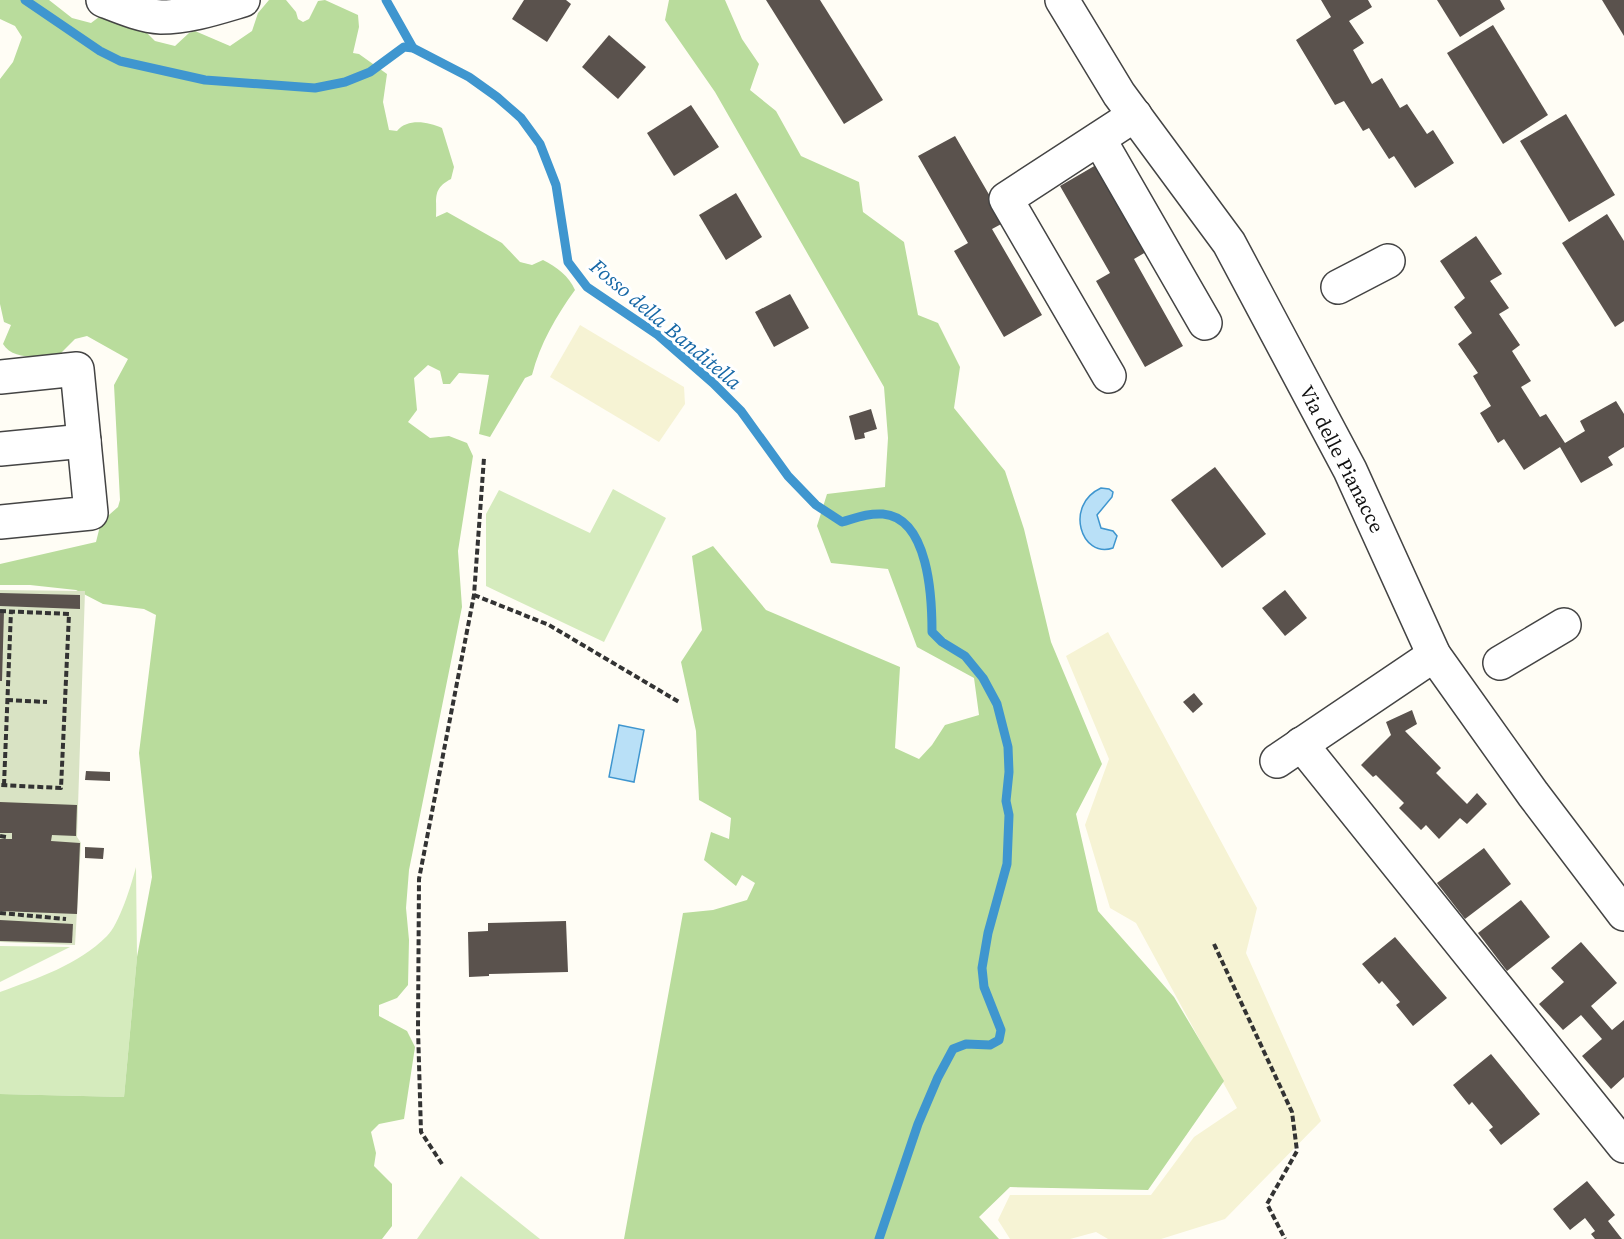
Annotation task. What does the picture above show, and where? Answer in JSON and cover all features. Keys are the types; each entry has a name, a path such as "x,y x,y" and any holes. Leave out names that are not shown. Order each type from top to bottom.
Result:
{"street":[{"path":"103,0 123,8 160,17 201,13 243,0"},
{"name":"Via delle Pianacce","path":"1062,0 1119,94 1229,243 1350,470 1434,655 1533,794 1624,914"},
{"path":"1109,376 1006,199 1135,115"},
{"path":"1099,139 1205,323"},
{"path":"1338,287 1388,261"},
{"path":"0,377 77,369 91,513 0,522"},
{"path":"0,449 84,441"},
{"path":"1500,663 1564,625"},
{"path":"1434,655 1289,753 1624,1146"}],"path":[{"path":"442,1164 421,1132 418,1029 419,879 474,595 484,458"},
{"path":"474,595 549,625 679,702"},
{"path":"0,611 11,611 69,614 62,788 2,785 11,611"},
{"path":"7,700 47,702"},
{"path":"0,836 6,837"},
{"path":"0,913 66,919"},
{"path":"1214,944 1292,1112 1297,1151 1267,1204 1285,1239"}],"shaded area":[{"path":"580,325 684,387 685,404 659,442 550,377"},
{"path":"1108,632 1257,908 1246,953 1321,1121 1225,1219 1161,1239 1108,1239 1096,1232 1070,1239 1010,1239 998,1220 1010,1195 1151,1195 1194,1137 1237,1108 1136,923 1110,908 1085,825 1109,759 1066,656"}],"green space":[{"path":"0,0 49,0 72,18 91,23 107,11 140,26 155,41 175,46 189,33 195,31 230,46 252,31 258,13 269,0 286,0 296,12 298,19 303,22 309,19 318,1 325,0 358,15 359,27 353,53 359,54 387,74 383,102 389,130 397,131 407,124 418,122 442,128 454,167 451,179 438,190 436,217 447,212 502,243 520,262 532,265 543,260 562,272 575,290 549,331 532,375 525,378 490,437 479,434 489,375 459,373 450,384 443,384 440,371 428,365 414,378 417,410 408,422 430,438 449,436 467,443 473,456 458,551 462,607 409,870 406,908 409,940 408,985 397,998 379,1005 379,1016 407,1031 415,1047 404,1119 379,1124 371,1132 376,1153 374,1166 392,1184 392,1226 382,1239 0,1239 0,1094 124,1097 137,957 152,877 139,753 156,615 144,609 103,604 76,590 30,585 0,585 0,564 96,542 101,522 118,507 120,500 114,385 128,359 87,336 75,339 58,356 20,355 13,353 3,344 11,325 4,322 0,304 0,79 13,62 22,37 15,26 0,19"},
{"path":"669,0 725,0 742,39 759,64 750,90 776,111 801,156 859,182 863,212 904,242 918,315 938,323 960,367 954,408 1005,471 1024,529 1051,642 1102,764 1076,814 1098,911 1174,997 1224,1081 1148,1190 1010,1187 979,1217 999,1239 624,1239 683,913 713,910 747,900 755,883 742,875 736,886 704,860 711,832 729,839 731,818 699,800 696,731 681,662 702,630 692,556 713,546 766,610 900,667 895,748 919,759 932,745 945,725 979,715 974,678 917,647 888,569 831,563 817,526 827,494 885,487 888,438 884,387 715,92 665,20"},
{"path":"613,489 666,518 604,642 486,586 486,514 499,490 590,533"},
{"path":"0,590 85,591 77,837 81,843 75,945 0,942"},
{"path":"136,867 137,957 124,1097 0,1094 0,992 70,963 107,936 120,914"},
{"path":"0,946 70,947 0,982"},
{"path":"461,1176 540,1239 417,1239"}],"water":[{"path":"1101,488 1113,492 1112,497 1097,515 1101,528 1113,531 1117,536 1113,548 1102,549 1092,546 1085,538 1081,528 1080,517 1083,506 1090,496"},
{"path":"619,725 644,730 634,782 609,777"}],"building":[{"path":"524,0 566,0 571,4 547,42 512,19"},
{"path":"766,0 820,0 883,100 844,124"},
{"path":"1321,0 1368,0 1372,7 1349,21 1364,43 1353,50 1372,84 1382,78 1400,108 1407,104 1427,134 1433,130 1454,163 1415,188 1394,156 1389,159 1369,128 1363,131 1344,101 1335,105 1296,40 1331,17"},
{"path":"1437,0 1500,0 1505,9 1460,37"},
{"path":"1602,0 1624,0 1624,36"},
{"path":"1493,25 1548,115 1503,144 1447,53"},
{"path":"609,35 646,67 618,99 582,67"},
{"path":"691,105 719,147 674,176 647,133"},
{"path":"1566,114 1615,195 1569,222 1520,141"},
{"path":"955,136 1005,222 992,229 1042,315 1004,337 954,251 968,243 918,156"},
{"path":"1096,165 1146,252 1134,259 1183,346 1145,367 1096,281 1110,273 1060,186"},
{"path":"736,193 762,237 726,260 699,215"},
{"path":"1607,214 1624,241 1624,321 1615,327 1562,243"},
{"path":"1476,236 1502,274 1490,281 1509,308 1499,314 1520,345 1512,351 1531,381 1521,387 1540,417 1546,414 1565,443 1585,431 1580,421 1616,401 1624,414 1624,447 1608,457 1613,465 1581,483 1560,447 1524,470 1504,439 1498,443 1480,413 1491,406 1473,376 1478,373 1458,344 1472,333 1454,307 1465,298 1440,261"},
{"path":"790,294 809,328 774,347 755,312"},
{"path":"871,409 877,429 864,433 865,438 855,440 849,416"},
{"path":"1215,467 1266,534 1222,568 1171,500"},
{"path":"1285,590 1307,618 1285,636 1262,608"},
{"path":"0,593 80,595 80,609 0,606"},
{"path":"0,611 4,611 2,681 0,681"},
{"path":"1194,693 1203,704 1193,713 1183,702"},
{"path":"1412,710 1417,724 1405,731 1441,768 1436,773 1467,804 1477,793 1487,804 1467,824 1460,818 1439,839 1426,825 1421,830 1399,808 1404,803 1376,775 1373,777 1361,765 1391,735 1386,722"},
{"path":"86,771 110,772 110,781 85,780"},
{"path":"0,802 77,805 76,836 52,835 51,841 80,843 77,914 0,911 0,839 12,839 12,833 0,833"},
{"path":"85,847 104,848 103,859 85,858"},
{"path":"1484,848 1511,884 1465,919 1437,883"},
{"path":"1521,900 1550,937 1507,971 1478,933"},
{"path":"0,920 73,924 72,943 0,941"},
{"path":"566,921 568,972 489,974 489,976 469,977 468,932 488,931 488,923"},
{"path":"1395,937 1447,998 1413,1026 1396,1005 1400,1002 1382,981 1379,984 1362,964"},
{"path":"1581,942 1617,983 1591,1006 1612,1030 1624,1020 1624,1077 1611,1089 1582,1056 1602,1039 1581,1015 1563,1030 1539,1004 1564,982 1551,968"},
{"path":"1491,1054 1540,1114 1501,1145 1489,1130 1493,1127 1472,1102 1469,1105 1453,1085"},
{"path":"1587,1181 1615,1215 1608,1221 1622,1239 1595,1239 1591,1234 1595,1231 1585,1218 1570,1230 1553,1209"}],"waterway":[{"name":"Fosso della Banditella","path":"25,0 100,51 120,61 205,80 315,88 345,82 370,72 404,47 413,48 469,77 521,118 540,144 556,185 568,262 587,287 658,335 713,383 741,411 788,476 816,505 842,522 867,515 883,514 898,519 910,529 919,544 925,562 931,600 932,632 942,642 965,656 983,678 997,704 1008,747 1007,864 988,933 982,968 984,987 1001,1030 999,1040 990,1045 966,1044 953,1049 918,1124 879,1239"},
{"path":"386,0 413,48"}]}
